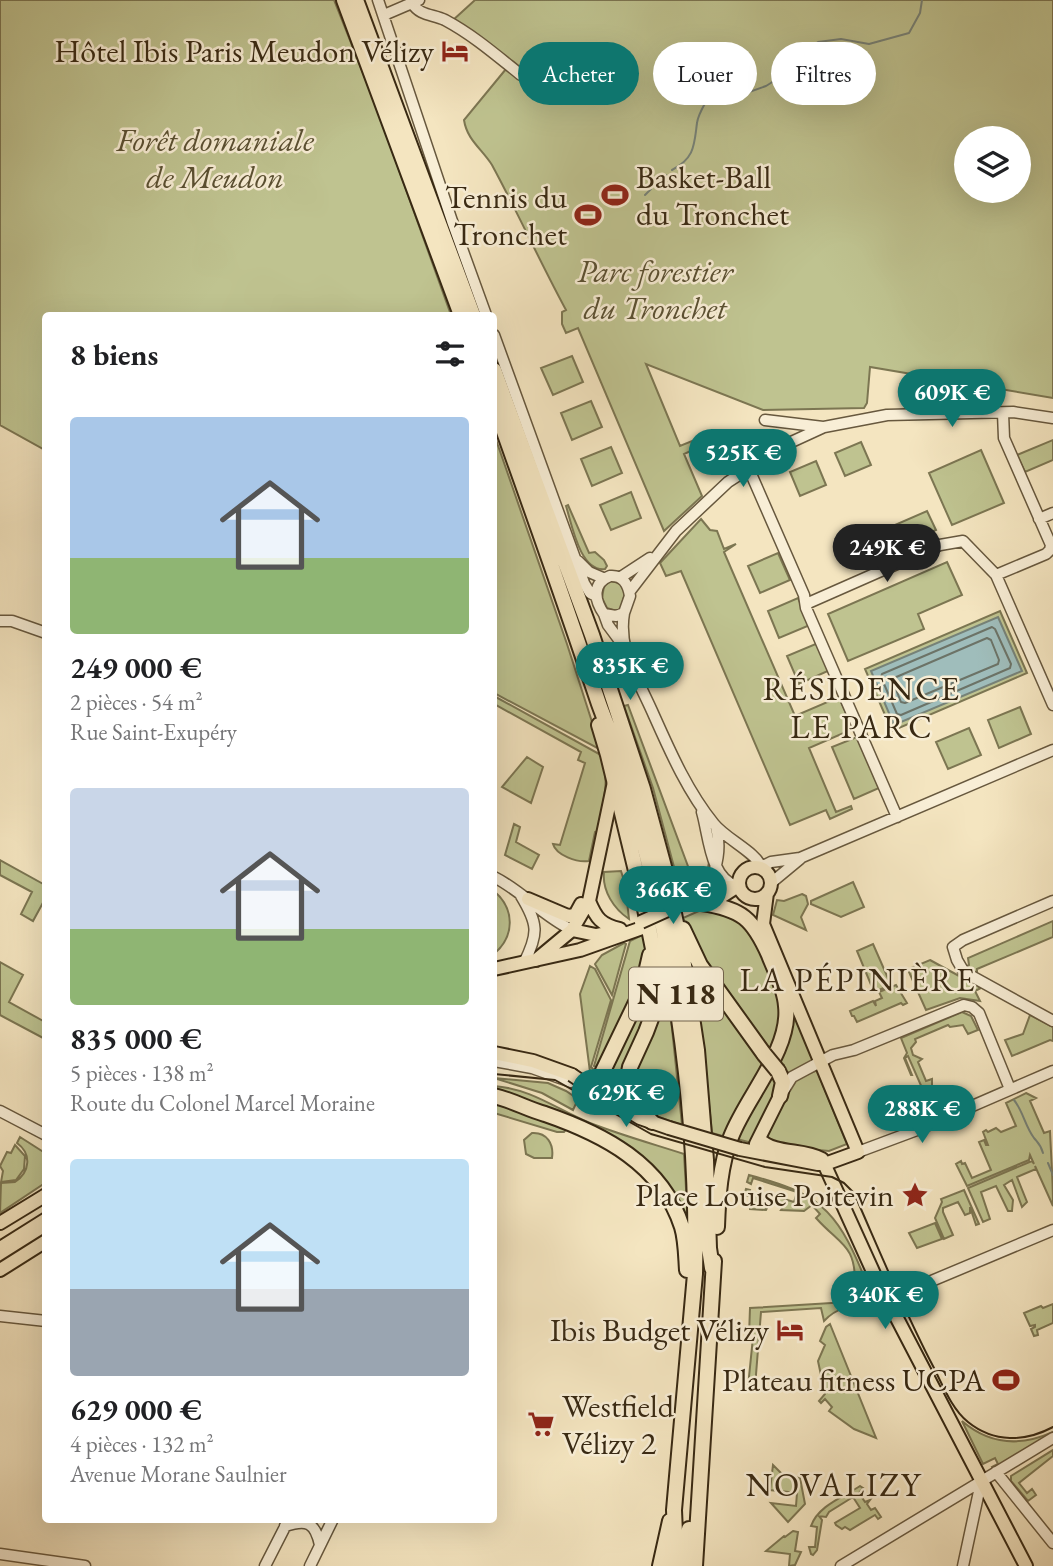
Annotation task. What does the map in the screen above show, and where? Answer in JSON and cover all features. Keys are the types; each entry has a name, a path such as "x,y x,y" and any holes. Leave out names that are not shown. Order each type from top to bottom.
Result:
{"highway":[{"path":"344,0 460,312"},
{"path":"356,0 472,312"},
{"name":"N 118","path":"497,378 592,635 643,789 671,901 688,991 698,1062 712,1268 711,1334 700,1466 692,1504 685,1566"},
{"name":"N 118","path":"497,412 564,597 633,801 652,876 678,1009 694,1166 696,1240 674,1510 672,1566"},
{"path":"600,706 599,726 644,904 657,970 657,996 650,1023 630,1067 627,1083 630,1099 652,1122"},
{"path":"671,901 700,965 778,1071 783,1082 780,1096"},
{"path":"696,903 730,909 753,925 782,986 787,1011 780,1042 743,1111 727,1148 720,1185 716,1249 712,1268"},
{"path":"594,1097 642,990 651,943"},
{"path":"497,1097 586,1129 631,1156 662,1188 682,1226 687,1276 693,1291"},
{"path":"695,1566 700,1512 700,1466"},
{"path":"660,1566 666,1530 674,1510"}],"main road":[{"path":"530,962 572,930 589,901 614,782"},
{"path":"523,896 562,915 575,915 597,864"},
{"path":"497,1054 541,1063 571,1079 594,1097 669,1129 740,1149 825,1164 858,1152 763,925 769,888 768,874 761,867 746,869 740,876 739,886 748,898 758,899 769,888"},
{"path":"696,903 709,889 739,886"},
{"path":"497,968 607,942 696,903 721,897 739,886"},
{"path":"589,901 599,920 607,926 622,930"},
{"path":"572,930 596,935 642,925"},
{"path":"740,1149 751,1148 759,1139 780,1096"},
{"path":"759,1139 769,1147 818,1157 825,1164 875,1276 1026,1566"},
{"path":"0,1223 42,1197"},
{"path":"0,1270 42,1244"}],"street":[{"path":"378,0 485,312"},
{"path":"384,15 415,1 419,12 441,18 470,34 518,73"},
{"path":"497,342 584,583 590,593 596,596"},
{"path":"996,575 1046,554 1051,545 1003,435 1003,413"},
{"path":"578,561 589,572 603,578 621,577 661,548 707,500 748,467 787,444 824,428 887,415 1024,413 1053,418"},
{"path":"765,420 824,428"},
{"path":"781,423 785,427 787,444"},
{"path":"748,467 800,583 806,608 897,817"},
{"path":"1040,519 1053,513"},
{"path":"806,604 894,564 957,540 965,542 996,575 1053,705"},
{"path":"629,591 661,548"},
{"path":"621,577 629,591 630,600 624,613 626,649"},
{"path":"603,578 596,596 608,625 626,649 665,741 700,805 716,827 736,845 759,860 761,867 771,862 800,858 1053,750"},
{"path":"604,614 616,616 624,613"},
{"path":"0,621 12,621 42,632"},
{"path":"700,805 716,868 728,883 739,886"},
{"path":"709,889 719,848 716,827"},
{"path":"769,888 800,858"},
{"path":"497,879 572,930"},
{"path":"523,896 535,925 530,962"},
{"path":"1053,901 956,943 953,952 961,969 968,975 1053,1021"},
{"path":"780,1096 792,1077 838,1053 854,1050 964,1005 979,1013 1010,1089"},
{"path":"497,1062 571,1079"},
{"path":"858,1152 917,1130 1053,1070"},
{"path":"0,1111 42,1137"},
{"path":"915,1301 910,1290 1053,1230"},
{"path":"0,1316 42,1321"},
{"path":"841,1566 1053,1438"},
{"path":"996,1472 1053,1543"},
{"path":"962,1566 981,1482"},
{"path":"265,1566 287,1523"},
{"path":"306,1523 314,1528 320,1545"},
{"path":"310,1566 331,1523"},
{"path":"0,1554 85,1566"}],"green space":[{"name":"Forêt domaniale de Meudon","path":"0,0 334,0 376,106 450,312 42,312 42,448 0,425"},
{"name":"Parc forestier du Tronchet","path":"475,0 1053,0 1053,398 870,367 867,403 864,408 763,410 646,364 680,446 692,441 695,449 684,454 702,496 664,531 578,328 566,333 562,324 562,312 566,310 492,165 466,127 464,120 506,69 452,21"},
{"path":"572,356 583,382 553,395 541,368"},
{"path":"591,401 602,427 572,440 561,413"},
{"path":"1053,440 1053,460 1025,472 1017,455"},
{"path":"861,442 871,465 845,476 835,453"},
{"path":"497,443 567,644 601,750 497,695"},
{"path":"611,447 622,473 592,486 581,459"},
{"path":"981,450 1004,503 952,525 929,473"},
{"path":"816,461 826,485 800,496 790,472"},
{"path":"631,492 641,518 611,530 600,505"},
{"path":"568,505 589,553 595,552 604,560 607,566 605,569 596,568 583,555 571,524 566,506"},
{"path":"927,511 936,530 896,547 888,528"},
{"path":"701,519 710,530 717,531 724,549 736,544 724,552 795,716 839,697 853,729 809,748 836,812 851,806 852,809 830,819 826,810 790,825 681,571 666,576 660,563"},
{"path":"778,553 790,580 760,593 748,566"},
{"path":"947,562 962,595 918,614 924,629 848,661 828,614"},
{"path":"610,581 620,583 625,593 621,608 616,611 607,608 602,598 604,586"},
{"path":"798,598 810,625 779,638 768,611"},
{"path":"1000,611 1027,673 892,731 865,669"},
{"path":"818,643 830,670 799,684 787,656"},
{"path":"497,698 601,755 605,793 589,861 568,857 558,852 553,844 560,845 585,763 578,760 581,752 497,706"},
{"path":"628,705 695,885 706,874 709,859 711,865 704,886 680,899 653,788 624,706"},
{"path":"1020,707 1031,734 999,748 988,720"},
{"path":"969,728 981,755 948,769 936,742"},
{"path":"857,737 879,788 854,799 832,747"},
{"path":"527,757 543,767 531,803 502,787"},
{"path":"514,824 520,827 516,842 539,855 532,869 505,855"},
{"path":"0,860 42,883 42,904 33,921 21,914 32,892 0,875"},
{"path":"621,871 629,919 614,905 605,886 604,872"},
{"path":"853,882 864,907 841,917 811,904 811,901"},
{"path":"497,894 506,906 510,922 509,931 497,951"},
{"path":"802,894 806,896 808,904 801,917 806,930 773,915 777,900 784,901"},
{"path":"714,909 749,926 778,990 782,1014 771,1050 710,971 683,918 701,910"},
{"path":"1053,921 1053,937 977,969 977,973 965,967 969,965 968,958"},
{"path":"646,933 643,969 632,1004 598,1068 594,1066 630,941"},
{"path":"658,940 671,1019 682,1125 650,1114 636,1100 630,1082 646,1040"},
{"path":"626,944 612,995 595,964 602,955"},
{"path":"873,944 891,985 874,992 857,951"},
{"path":"689,957 764,1064 740,1105 726,1137 712,1133 702,1035"},
{"path":"930,960 981,988 975,991 980,1001 960,998 926,1010 909,972 911,968"},
{"path":"0,962 23,975 9,1002 42,1020 42,1037 0,1015"},
{"path":"590,966 595,969 611,1000 591,1067 594,1070 590,1072 580,994"},
{"path":"649,982 652,995 622,1099 603,1086"},
{"path":"896,985 907,1003 901,1003 857,1022 852,1016 850,1011 873,1001 876,1006 875,1001 882,998 879,992"},
{"path":"793,1010 814,1055 813,1061 791,1073 786,1072 780,1061 792,1025"},
{"path":"962,1012 971,1016 978,1030 968,1034 963,1025 948,1025 915,1039 916,1042 911,1048 913,1055 922,1059 918,1062 926,1081 932,1079 932,1087 929,1090 934,1108 937,1107 939,1113 934,1115 908,1056 905,1058 911,1075 904,1058 907,1053 901,1038"},
{"path":"1030,1015 1053,1027 1053,1041 1012,1056 1005,1040 1023,1034"},
{"path":"818,1070 822,1074 819,1076 847,1144 829,1151 776,1146 768,1139 767,1132 794,1079"},
{"path":"770,1071 781,1083 752,1143 737,1139"},
{"path":"497,1078 548,1083 578,1099 573,1110 542,1093"},
{"path":"497,1086 520,1091 590,1123 684,1154 688,1223 653,1168 497,1093"},
{"path":"1026,1093 1036,1098 1030,1101 1044,1133 1050,1131 1053,1206 1035,1166 1036,1169 1017,1177 1027,1202 1022,1207 1012,1180 1004,1185 1013,1200 1012,1211 1008,1211 996,1186 981,1192 990,1219 983,1222 968,1188 1032,1161 1034,1164 1030,1155 1029,1160 967,1186 956,1164 961,1161 962,1164 965,1163 972,1178 991,1170 979,1142 984,1140 988,1145 983,1132 996,1128 1001,1132 1016,1126 1006,1103"},
{"path":"497,1102 568,1127 564,1132 497,1114"},
{"path":"532,1133 542,1135 548,1140 552,1148 552,1158 534,1158 526,1154 524,1140"},
{"path":"20,1137 42,1151 42,1185 0,1213 1,1183 15,1182 26,1168 25,1152 17,1143"},
{"path":"15,1145 25,1156 24,1169 16,1180 1,1182 3,1171 0,1166 7,1152 11,1153"},
{"path":"749,1175 792,1189 808,1197 833,1218 863,1274 855,1286 850,1253 816,1218 820,1214 812,1205 804,1211 781,1210 783,1207 777,1200 768,1207 760,1200 757,1204 767,1208 766,1210 750,1209 750,1196 744,1195 746,1189 750,1190 749,1194 772,1201 774,1196 794,1202 797,1192 753,1178 751,1184 747,1182"},
{"path":"964,1190 979,1224 976,1225 970,1207 970,1213 965,1215 958,1202 943,1208 953,1235 944,1239 935,1218 941,1199"},
{"path":"935,1223 942,1239 917,1248 909,1233"},
{"path":"866,1290 873,1291 884,1307 879,1303 872,1306 874,1312 871,1313 869,1305 850,1307 839,1310 824,1321 821,1308 761,1312 755,1387 748,1387 753,1337 749,1336 750,1308 848,1302 860,1299"},
{"path":"1053,1304 1053,1323 1037,1330 1038,1335 1034,1336 1031,1329 1035,1325 1030,1326 1024,1313"},
{"path":"830,1324 876,1438 854,1429 829,1411 832,1407 825,1399 821,1403 819,1401 825,1394 818,1361 825,1345 820,1341"},
{"path":"962,1421 983,1435 1006,1441 1029,1440 1053,1434 993,1469 992,1467 998,1464 995,1458 983,1464"},
{"path":"1053,1450 1053,1456 1019,1483 1027,1493 1032,1489 1036,1495 1028,1501 1011,1481 1011,1476"},
{"path":"773,1465 784,1476 800,1478 805,1504 788,1522 771,1503 796,1506 797,1493 770,1490"},
{"path":"860,1486 863,1488 859,1493 865,1502 870,1500 867,1504 871,1510 875,1508 881,1517 878,1519 875,1515 850,1530 836,1525 835,1523 860,1508 853,1497 829,1512 826,1517 819,1516 822,1520 817,1550 811,1554 809,1547 815,1547 817,1527 811,1526 814,1519 832,1503"},
{"path":"793,1531 798,1532 795,1551 801,1552 795,1565 789,1566 790,1554 766,1551"}],"water":[{"path":"998,617 1022,671 894,725 871,671"}],"waterway":[{"path":"672,170 689,156 700,113 709,96 738,96 766,86 782,76 802,53 818,42 841,39 869,44 909,33 920,13 922,0"},
{"path":"661,180 666,175"},
{"path":"645,195 651,189"},
{"path":"1014,1100 1043,1153"},
{"path":"1048,1163 1053,1175"}],"tram line":[{"path":"497,1074 555,1080 651,1134 765,1167 832,1177 844,1183 854,1193 912,1325 948,1397 962,1417 978,1429 999,1437 1032,1436 1053,1427"},
{"path":"0,1240 42,1214"}],"place":[{"name":"Hôtel Ibis Paris Meudon Vélizy","path":"455,51"},
{"name":"Basket-Ball du Tronchet","path":"615,195"},
{"name":"Tennis du Tronchet","path":"588,215"},
{"name":"Place Louise Poitevin","path":"915,1195"},
{"name":"Ibis Budget Vélizy","path":"790,1330"},
{"name":"Plateau fitness UCPA","path":"1006,1380"},
{"name":"Westfield Vélizy 2","path":"541,1424"}],"district":[{"name":"RÉSIDENCE LE PARC","path":"862,707"},
{"name":"LA PÉPINIÈRE","path":"858,979"},
{"name":"NOVALIZY","path":"834,1484"}]}
